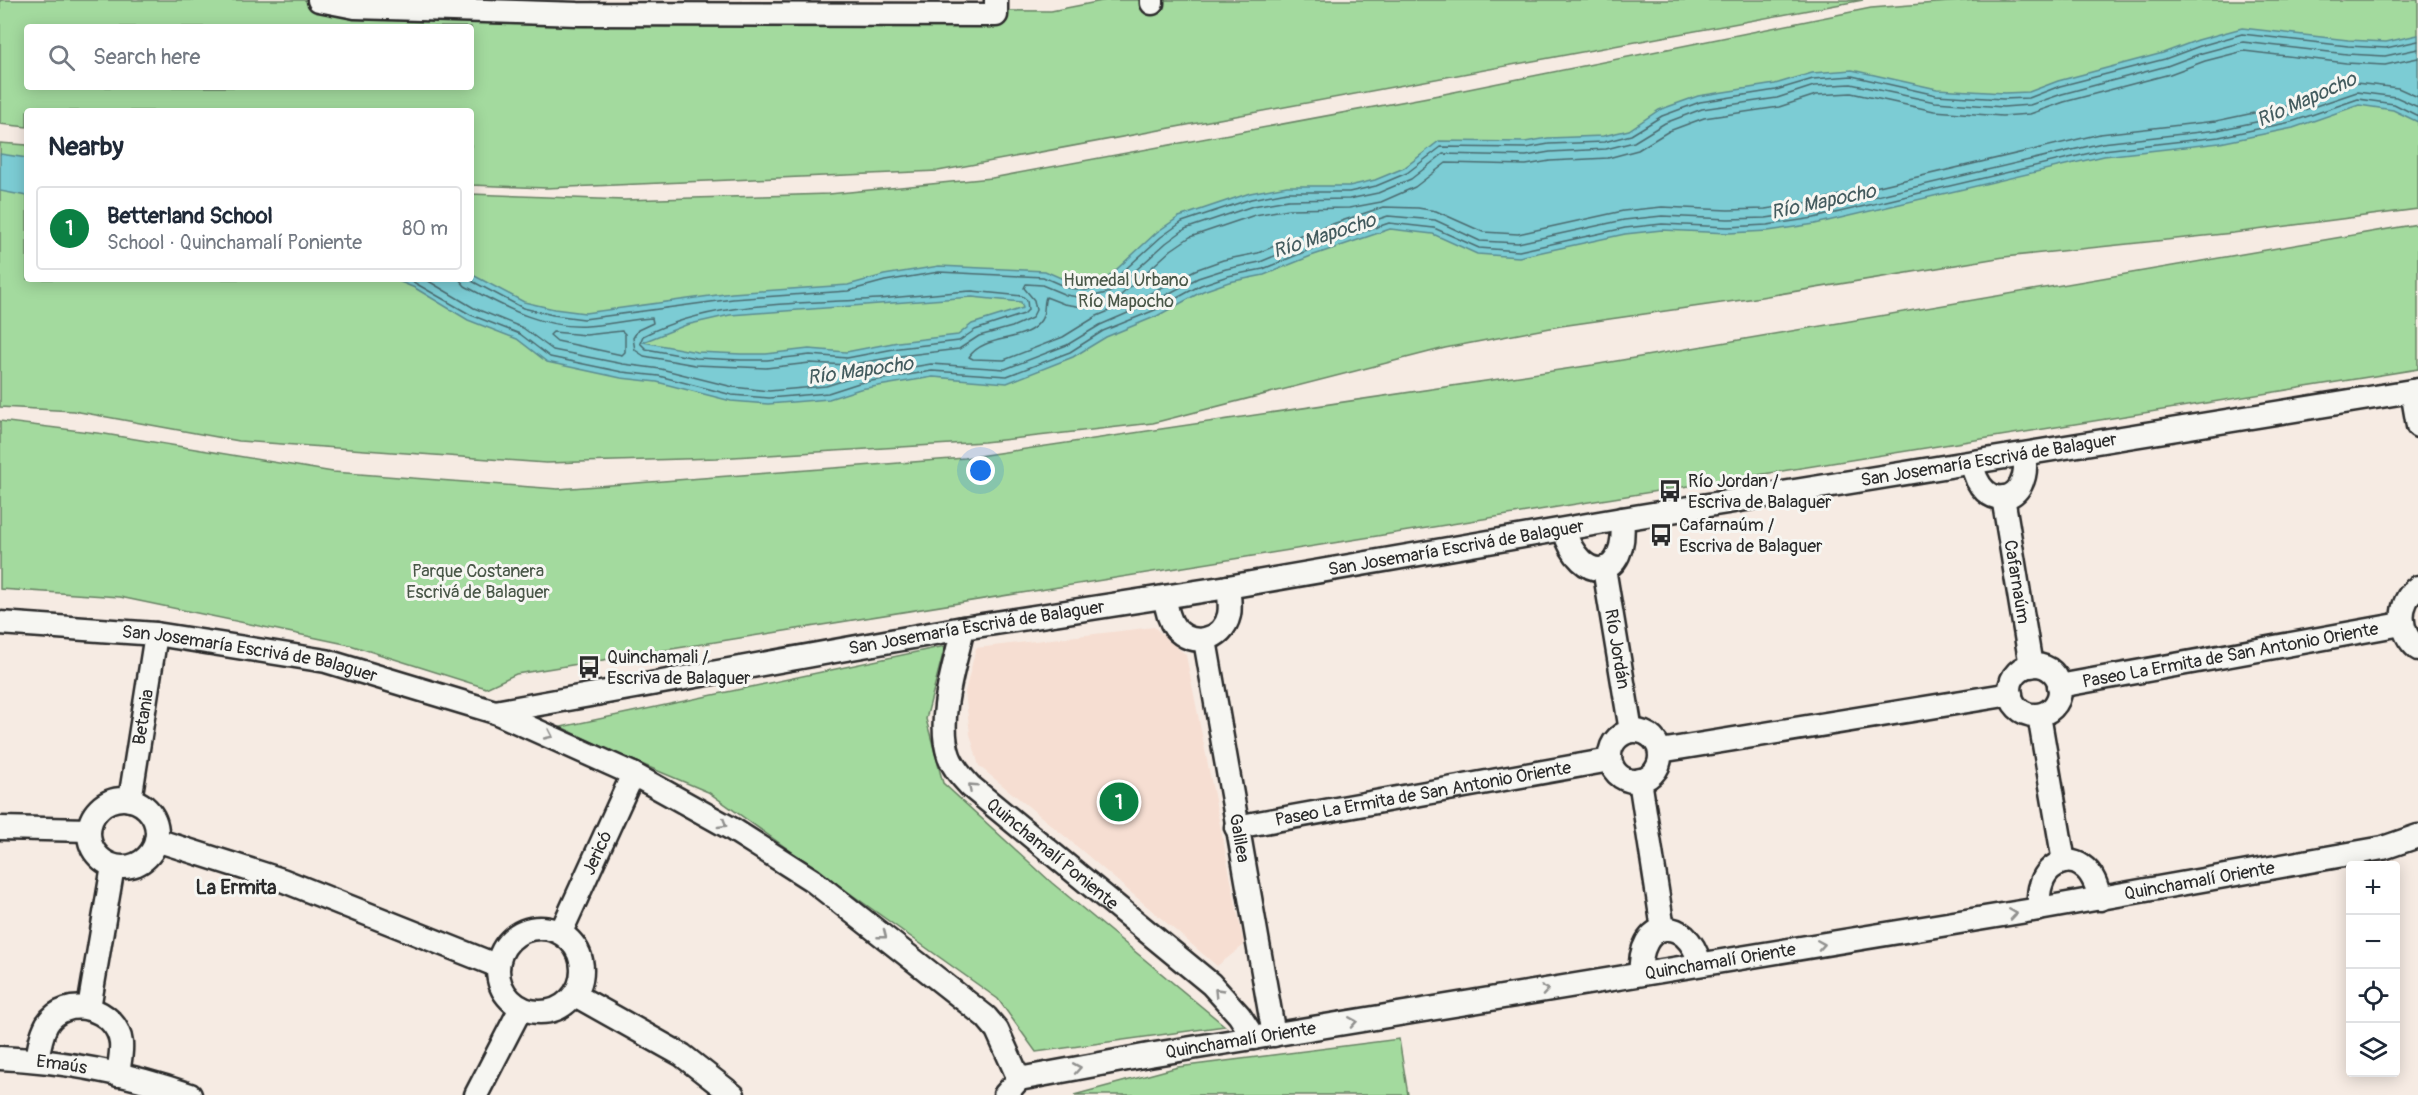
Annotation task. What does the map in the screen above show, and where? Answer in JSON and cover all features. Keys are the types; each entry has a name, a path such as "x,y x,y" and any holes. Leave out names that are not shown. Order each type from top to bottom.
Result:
{"street":[{"path":"320,0 354,3 578,7 996,8"},
{"path":"2415,391 2418,426"},
{"name":"San Josemaría Escrivá de Balaguer","path":"495,712 963,628 1228,587 1622,519 2415,391"},
{"path":"1972,463 1980,488 1990,496 2003,497 2013,494 2022,485 2026,473 2024,454"},
{"name":"Cafarnaúm","path":"2003,497 2031,666"},
{"path":"1564,530 1576,558 1588,566 1604,568 1615,562 1622,550 1624,535 1622,519"},
{"name":"Río Jordán","path":"1604,568 1631,731"},
{"path":"1165,597 1166,608 1175,628 1189,638 1205,640 1215,636 1226,623 1230,606 1228,587"},
{"name":"Paseo La Ermita de San Antonio Oriente","path":"2418,587 2406,600 2402,612 2402,624 2411,643 2418,649"},
{"name":"San Josemaría Escrivá de Balaguer","path":"0,623 156,634 326,661 495,712 633,774 732,829 812,880 968,1001 997,1030 1012,1087"},
{"name":"Paseo La Ermita de San Antonio Oriente","path":"2059,686 2402,624"},
{"name":"Quinchamalí Poniente","path":"963,628 948,695 945,728 949,755 961,776 970,786 1210,984 1239,1015 1264,1036"},
{"name":"Betania","path":"130,800 156,634"},
{"name":"Galilea","path":"1205,640 1236,827 1264,1036"},
{"path":"2031,666 2049,670 2059,686 2058,699 2055,704 2039,715 2020,711 2010,694 2015,675 2031,666"},
{"path":"1660,751 2010,694"},
{"path":"2039,715 2064,862"},
{"path":"1631,731 1649,735 1660,751 1656,770 1646,779 1632,781 1617,774 1610,760 1610,752 1617,738 1631,731"},
{"name":"Paseo La Ermita de San Antonio Oriente","path":"1236,827 1610,760"},
{"name":"Jericó","path":"561,932 633,774"},
{"path":"1640,780 1663,929"},
{"path":"130,800 140,804 154,819 156,840 152,850 135,865 113,866 103,861 95,852 90,842 89,830 98,810 108,803 130,800"},
{"path":"0,828 89,830"},
{"name":"Quinchamalí Oriente","path":"1012,1087 1264,1036 2100,899 2383,848 2418,836"},
{"path":"156,840 282,880 498,966"},
{"path":"2040,909 2039,894 2042,881 2051,869 2064,862 2075,862 2086,869 2094,880 2100,899"},
{"path":"89,1008 113,866"},
{"path":"533,928 547,928 561,932 572,941 581,960 581,982 575,995 564,1005 550,1011 536,1012 521,1008 503,990 498,966 501,953 509,941 520,932 533,928"},
{"path":"1641,974 1644,945 1653,933 1663,929 1676,930 1686,936 1700,964"},
{"path":"575,995 682,1055 733,1095"},
{"path":"37,1060 48,1023 66,1009 89,1008 104,1014 116,1027 121,1043 118,1075"},
{"path":"476,1095 521,1008"},
{"name":"Emaús","path":"0,1058 37,1060 118,1075 190,1095"}],"shaded area":[{"path":"1154,627 1186,655 1244,945 1217,966 979,766 970,734 965,692 976,648"}],"green space":[{"path":"0,0 319,0 416,9 1051,11 1107,0 1863,0 938,171 546,188 474,185 474,108 24,108 24,127 0,124"},
{"name":"Humedal Urbano Río Mapocho","path":"1975,0 2418,0 2418,209 2233,233 2004,257 1749,299 1561,326 1445,348 1153,423 984,442 717,458 546,463 239,441 74,411 0,407 0,143 24,145 24,282 474,282 474,194 624,200 829,194 992,178 1444,94 1871,8"},
{"name":"Parque Costanera Escrivá de Balaguer","path":"2418,224 2418,369 516,674 486,688 350,645 120,597 0,589 0,421 105,434 333,472 558,489 965,458 1593,365"},
{"path":"945,646 926,719 943,783 1052,883 1225,1026 1036,1052 998,999 708,792 613,752 561,727"},
{"path":"1399,1039 1408,1095 1074,1095 1178,1067"}],"water":[{"name":"Río Mapocho","path":"2242,28 2386,42 2418,35 2418,122 2393,110 2359,105 2293,128 2220,143 2104,156 1815,224 1768,231 1729,233 1662,230 1625,234 1519,257 1477,254 1433,234 1390,229 1264,275 1229,282 1203,291 1157,316 1106,337 1073,357 1007,383 933,377 860,389 829,399 768,404 731,401 657,382 621,378 547,362 517,339 468,320 415,288 400,282 474,282 474,276 524,302 585,313 732,293 848,285 884,275 939,266 1045,271 1070,282 1086,284 1105,280 1157,232 1179,217 1250,193 1287,186 1349,186 1375,180 1404,168 1439,141 1525,142 1548,138 1603,136 1629,130 1659,110 1698,96 1775,84 1812,73 1852,70 1937,89 2004,93 2029,92 2058,81 2163,53 2198,40","holes":["972,297 1021,302 1023,308 972,324 958,335 898,342 846,352 809,349 766,354 697,352 643,342 686,325 730,315"]},
{"path":"0,154 24,158 24,195 0,191"}],"place":[{"name":"Río Jordan / Escriva de Balaguer","path":"1670,491"},
{"name":"Cafarnaúm / Escriva de Balaguer","path":"1661,535"},
{"name":"Quinchamali / Escriva de Balaguer","path":"589,667"},
{"name":"Betterland School","path":"1119,802"}],"district":[{"name":"La Ermita","path":"236,887"}]}
